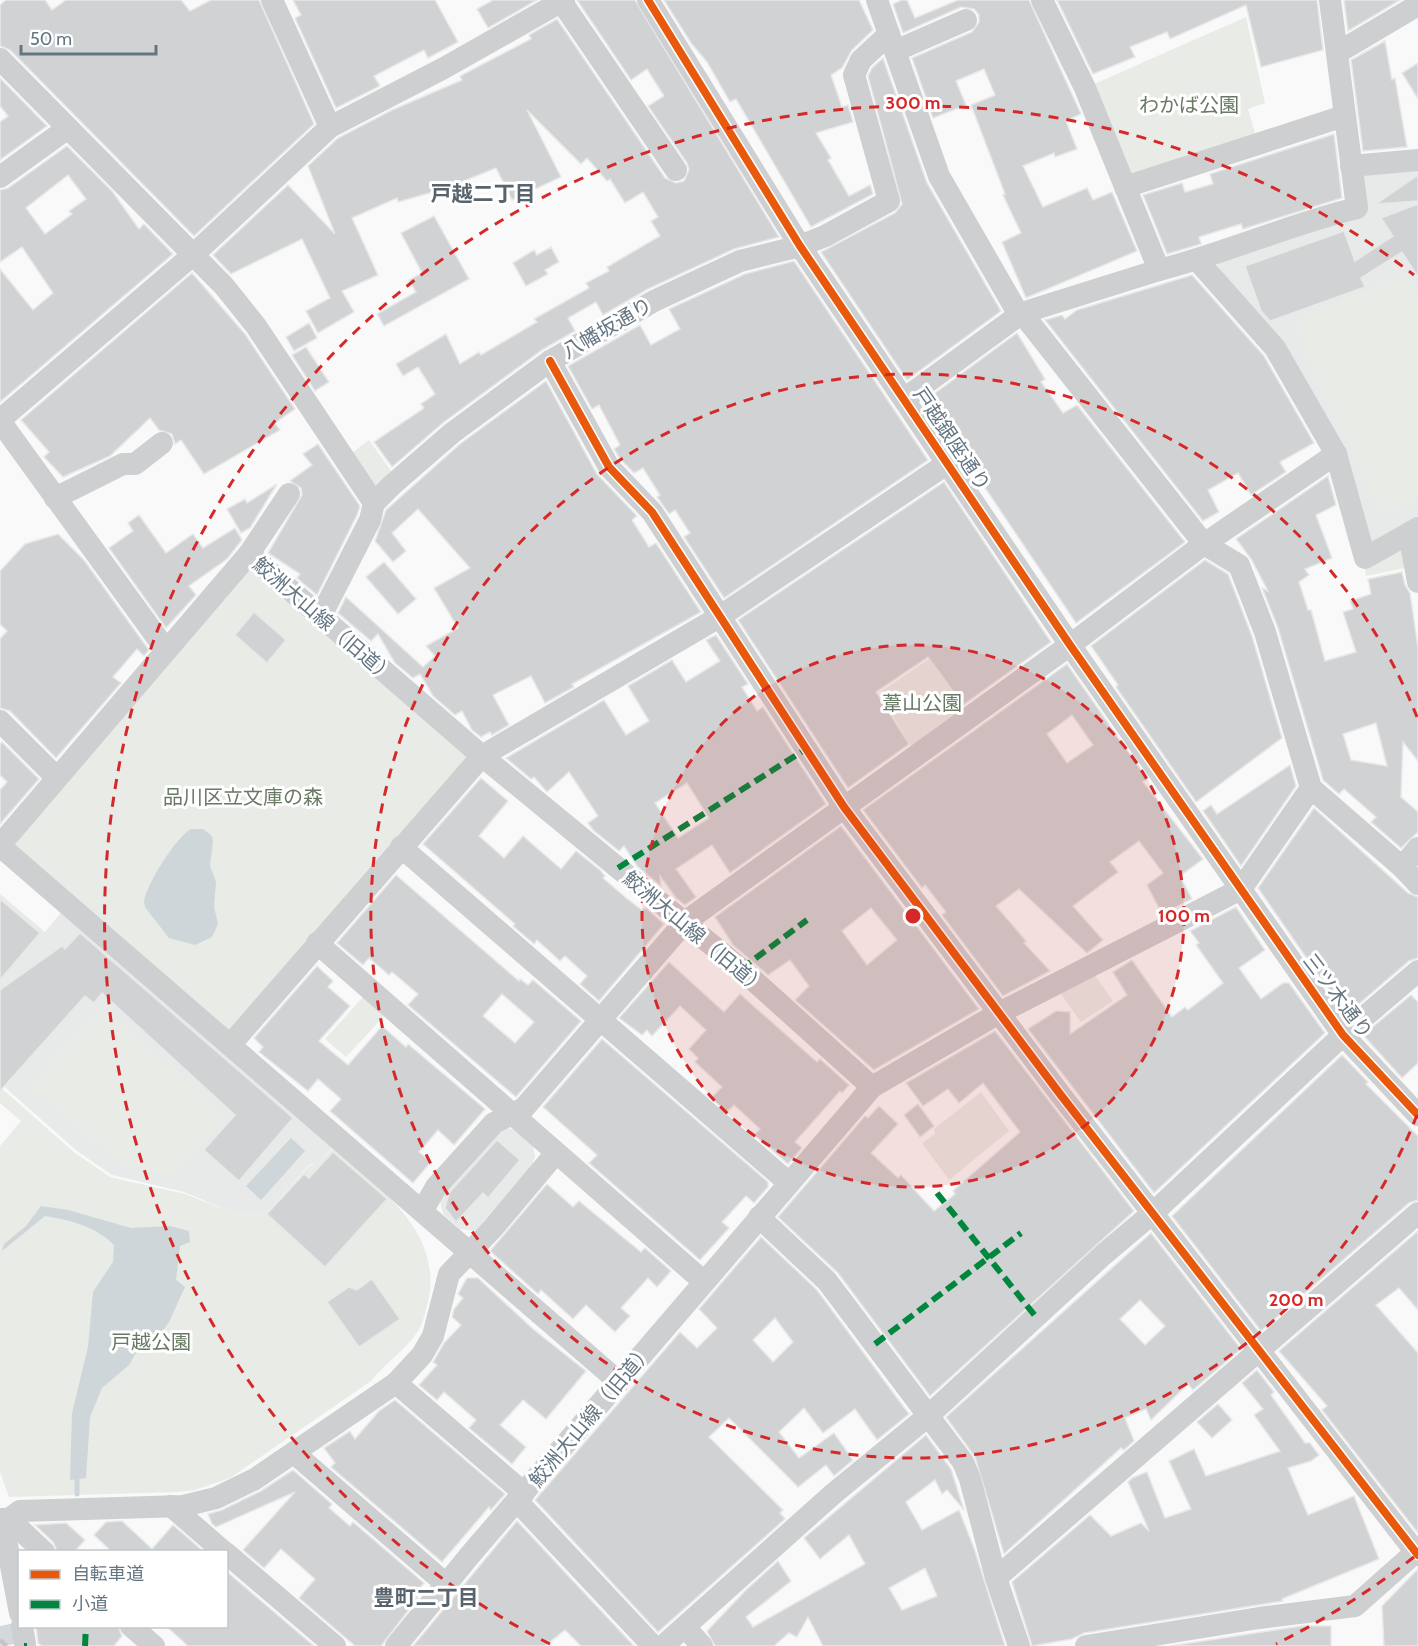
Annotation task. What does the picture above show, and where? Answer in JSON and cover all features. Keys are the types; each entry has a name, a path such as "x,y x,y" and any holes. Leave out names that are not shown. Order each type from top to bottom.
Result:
{"street":[{"path":"272,0 330,127"},
{"name":"戸越銀座通り","path":"648,0 800,246 1070,645 1241,889"},
{"path":"878,0 939,176 1020,314 1204,544 1239,565 1265,632 1311,788 1402,867 1418,884"},
{"path":"1042,0 1085,88 1159,270"},
{"path":"904,399 1020,314 1197,260 1326,215 1357,208 1330,0"},
{"path":"166,650 0,421 194,254 330,127 444,68 563,1 676,170"},
{"path":"1337,53 1418,5"},
{"path":"892,42 966,20"},
{"name":"八幡坂通り","path":"321,616 370,520 374,503 452,433 550,361 654,301 740,261 800,246 889,201 854,75 861,60 892,42"},
{"path":"0,59 224,286 256,326 374,503"},
{"path":"1125,187 1344,116"},
{"path":"0,177 68,128"},
{"path":"1351,165 1418,160"},
{"path":"1197,260 1275,348 1336,454 1365,558 1413,531 1418,582"},
{"path":"550,361 609,467 652,512 844,807 999,1013 1417,1553 1355,1606 1210,1636 1086,1646"},
{"path":"56,498 123,464 135,464 162,443"},
{"path":"423,1210 436,1187 494,1123 524,1108 685,922 1070,645 1204,544 1336,454"},
{"path":"231,1044 482,756 719,617 948,463"},
{"path":"249,554 289,494"},
{"name":"鮫洲大山線（旧道）","path":"0,845 249,554 482,756 685,922 872,1087 703,1281 396,1646"},
{"path":"0,721 57,778"},
{"path":"872,1087 999,1013 1241,889 1311,788"},
{"path":"0,845 471,1251 619,1382"},
{"path":"401,847 789,1183"},
{"path":"1402,867 1418,848"},
{"name":"三ツ木通り","path":"1241,889 1343,1035 1418,1115"},
{"path":"317,943 555,1154 703,1281"},
{"path":"663,1646 833,1494 928,1416 1103,1255 1154,1212 1343,1035 1418,971"},
{"path":"6,1519 20,1511 171,1506 216,1498 255,1479 396,1383 422,1355 435,1329 446,1280 555,1154"},
{"path":"996,1578 1418,1213"},
{"path":"759,1217 827,1281 963,1462 970,1479 996,1578 1019,1646"},
{"path":"396,1383 521,1497 653,1646"},
{"path":"294,1453 446,1584"},
{"path":"171,1506 223,1550"},
{"path":"6,1519 43,1550"},
{"path":"6,1519 18,1600"},
{"path":"228,1555 335,1646"},
{"path":"685,1627 702,1646"},
{"path":"133,1628 154,1646"}],"shaded area":[{"path":"1418,166 1418,520 1365,545 1343,458 1215,262 1362,213 1357,171"},
{"path":"191,829 203,829 212,836 210,866 216,882 214,907 218,924 212,937 195,945 169,938 145,907 144,902 150,885 163,862 178,841"},
{"path":"0,894 45,932 63,910 333,1147 317,1165 310,1164 264,1215 231,1212 184,1192 112,1175 77,1151 0,1083"},
{"path":"508,1128 520,1132 532,1142 535,1156 531,1168 475,1231 460,1229 443,1214 439,1197 490,1135"},
{"path":"291,1138 305,1151 261,1200 246,1186"},
{"path":"41,1206 68,1210 131,1228 170,1226 189,1231 190,1242 180,1246 176,1280 185,1287 169,1322 153,1344 137,1351 129,1365 102,1388 90,1417 86,1478 70,1480 72,1413 88,1347 93,1292 113,1262 114,1245 100,1233 82,1225 45,1216 2,1251 4,1244 26,1226"}],"green space":[{"name":"わかば公園","path":"1246,17 1265,103 1248,109 1258,143 1125,187 1085,88"},
{"path":"1406,275 1418,295 1418,496 1384,516 1303,350 1301,317"},
{"path":"369,440 394,475 374,491 349,455"},
{"path":"1406,540 1410,567 1366,576 1364,564"},
{"name":"品川区立文庫の森","path":"249,554 482,756 231,1044 0,845"},
{"name":"葦山公園","path":"929,659 968,713 914,751 879,693"},
{"path":"1091,970 1113,1001 1081,1022 1056,987"},
{"path":"365,995 386,1014 346,1057 325,1039"},
{"path":"100,1007 226,1116 174,1176 122,1165 31,1086"},
{"name":"戸越公園","path":"0,1087 75,1153 110,1177 185,1194 231,1212 264,1215 310,1165 317,1165 334,1147 402,1211 425,1250 430,1272 429,1296 424,1318 418,1331 371,1381 230,1478 195,1490 177,1492 9,1497 0,1472 0,1146 21,1121 0,1103"},
{"path":"981,1092 1009,1131 949,1180 922,1143 935,1134 934,1129"}],"building":[{"path":"6,0 45,0 52,10 66,0 181,0 190,11 211,0 259,0 314,124 194,236 10,50 0,46 0,5"},
{"path":"293,0 435,0 458,42 428,58 424,50 374,76 380,86 336,108 295,18 301,15"},
{"path":"493,0 537,0 488,28 477,9"},
{"path":"577,0 635,0 779,237 734,249 648,289 603,315 596,302 568,318 575,331 542,350 444,422 392,467 374,442 424,408 421,404 435,394 418,367 403,376 396,364 446,334 460,364 479,352 481,355 537,322 534,319 589,288 586,283 609,271 607,267 660,236 651,221 658,217 643,192 625,203 610,179 607,181 587,158 581,164 527,110 561,177 512,200 496,168 447,188 398,202 397,198 352,218 378,275 342,291 354,312 318,333 306,311 330,298 302,239 231,274 213,255 288,185 335,234 308,166 338,138 392,110 462,80 460,76 531,39 529,35 557,19 665,178 676,183 684,181 689,170 687,163 648,106 664,96 647,69 631,80"},
{"path":"664,0 859,0 873,30 852,50 842,68 831,75 842,107 848,105 853,122 816,133 831,158 828,160 849,196 870,185 873,194 811,227 736,99 730,102 707,62 691,43"},
{"path":"907,0 915,18 958,0 1029,0 1081,114 1066,121 1077,149 1055,157 1054,153 1023,166 1043,207 1087,188 1093,200 1112,192 1137,251 1026,298 1002,242 1021,233 1003,195 1005,194 971,105 995,95 984,69 956,81 966,105 933,118 912,58 972,32 979,22 979,15 974,9 961,7 903,33 893,4"},
{"path":"1057,0 1317,0 1323,50 1261,67 1246,5 1170,39 1167,32 1130,47 1135,57 1093,74"},
{"path":"1344,0 1400,0 1348,31"},
{"path":"1385,41 1392,80 1395,78 1407,147 1363,151 1351,60"},
{"path":"883,58 927,183 1001,311 907,380 821,252 895,213 902,204 868,76 872,68"},
{"path":"1418,63 1418,99 1402,73"},
{"path":"0,78 47,126 0,160 0,122 8,116 0,106"},
{"path":"1334,134 1342,198 1243,229 1241,224 1199,237 1201,244 1167,254 1143,195 1182,183 1185,192 1213,184 1210,174"},
{"path":"67,146 112,191 139,229 144,224 173,254 0,402 0,269 33,310 53,293 22,247 0,262 0,190 8,188","holes":["68,175 86,199 69,211 72,214 45,234 26,208"]},
{"path":"1418,175 1418,201 1376,204 1402,186"},
{"path":"1418,204 1418,277 1402,252 1361,278 1365,287 1270,321 1261,311 1245,266 1344,231 1355,261 1393,236 1381,218"},
{"path":"434,216 469,279 384,326 377,314 416,292 409,280 422,273 401,233"},
{"path":"551,247 559,262 545,270 548,274 526,286 513,263 534,250 537,255"},
{"path":"794,261 928,460 724,598 684,537 690,533 675,510 669,514 657,497 660,495 643,468 634,473 620,459 614,449 620,445 599,405 592,409 568,366 640,325 651,345 680,329 669,309 745,274"},
{"path":"192,273 245,334 295,409 275,423 280,430 204,474 181,440 175,444 172,434 159,430 150,418 110,456 63,477 44,457 49,452 21,420"},
{"path":"1192,275 1264,356 1314,443 1280,462 1286,472 1251,495 1238,473 1208,490 1219,512 1203,521 1045,320 1062,315 1065,319 1077,310"},
{"path":"309,323 317,338 294,351 286,337"},
{"path":"1017,333 1045,379 1041,382 1063,413 1077,405 1185,542 1076,623 967,461 923,402"},
{"path":"306,347 329,382 315,391 292,355"},
{"path":"546,381 597,474 637,516 632,520 649,547 656,543 701,612 572,684 574,687 545,703 531,676 493,695 509,725 492,735 490,732 481,737 472,730 462,711 455,715 433,696 420,674 413,678 395,663 378,634 371,641 338,613 346,597 423,667 435,656 426,646 458,628 434,588 470,568 418,509 392,533 406,551 393,562 375,541 386,510 460,444"},
{"path":"318,444 360,506 317,595 297,578 300,574 268,553 302,495 301,488 290,481 312,465 303,454"},
{"path":"1328,476 1336,505 1316,515 1332,558 1305,569 1309,575 1299,582 1308,610 1311,610 1325,661 1356,652 1343,612 1353,609 1350,601 1371,594 1368,579 1402,572 1405,585 1410,593 1418,648 1418,761 1403,742 1401,797 1418,812 1418,832 1401,848 1371,822 1376,817 1344,789 1339,794 1323,780 1278,628 1262,588 1268,591 1251,559 1236,539","holes":["1376,723 1387,766 1351,760 1343,734"]},
{"path":"944,482 1051,642 963,705 928,657 876,692 909,744 848,788 738,620"},
{"path":"277,484 250,528 241,533 227,509 245,499 247,503"},
{"path":"139,515 166,553 193,534 203,548 235,528 242,540 227,559 189,586 196,595 166,628 109,548 133,531 128,523"},
{"path":"58,534 84,560 149,650 144,656 137,649 113,677 121,683 56,758 10,711 0,708 0,639 7,631 0,624 0,571 25,544"},
{"path":"1205,560 1228,574 1252,636 1282,738 1196,802 1116,687 1118,685 1091,646"},
{"path":"384,562 416,599 398,614 366,577"},
{"path":"254,612 286,640 267,663 235,635"},
{"path":"716,635 748,684 742,687 757,711 763,707 826,804 730,873 712,845 676,869 696,897 685,905 676,898 660,876 661,886 637,866 624,846 619,851 593,830 588,823 598,816 569,772 547,792 534,777 531,779 506,758 604,700 626,735 649,721 628,686 672,660 686,682 720,661 706,640","holes":["687,783 709,818 678,838 655,803"]},
{"path":"1067,664 1147,779 1143,782 1203,859 1180,876 1192,899 1162,914 1147,885 1163,873 1139,841 1110,862 1118,872 1073,906 1103,940 1087,953 1019,889 996,906 1026,941 1024,943 1050,971 1003,996 942,915 946,912 925,885 922,888 863,810","holes":["1072,715 1093,745 1067,763 1047,734"]},
{"path":"2,742 39,779 0,824 0,790 7,782 0,775 0,745"},
{"path":"1290,765 1296,786 1241,866 1203,811 1211,805 1217,814"},
{"path":"481,778 508,801 479,836 504,858 523,836 561,869 576,851 600,870 605,876 603,878 625,897 642,910 646,908 664,924 599,1001 580,984 587,976 565,956 560,961 537,940 534,944 513,926 515,924 423,844"},
{"path":"1314,808 1408,893 1418,897 1418,958 1409,961 1346,1015 1258,888"},
{"path":"841,826 979,1009 874,1070 795,1000 809,986 790,960 768,975 733,945 715,917","holes":["871,908 897,940 867,965 842,931"]},
{"path":"396,875 519,981 520,979 528,985 533,980 581,1021 516,1097 408,1005 418,994 392,972 389,975 369,958 363,965 337,943","holes":["502,994 534,1022 515,1043 483,1016"]},
{"path":"0,899 40,933 0,980"},
{"path":"1236,907 1265,950 1239,968 1261,999 1283,983 1289,983 1325,1033 1154,1193 1028,1029 1056,1011 1070,1012 1070,1034 1127,995 1113,972 1132,960 1172,1017 1185,1007 1188,1010 1223,983 1196,945 1199,943 1190,931"},
{"path":"80,933 293,1118 239,1181 204,1150 235,1115 102,993 94,1003 85,996 0,1091 0,990 62,946 65,949"},
{"path":"669,962 724,1012 740,994 817,1062 820,1059 849,1085 842,1093 840,1091 795,1142 802,1148 788,1164 754,1135 760,1129 734,1105 727,1112 711,1098 722,1087 695,1062 698,1058 689,1049 706,1030 680,1006 652,1036 647,1030 642,1035 619,1018"},
{"path":"317,966 333,981 328,987 350,1006 319,1041 348,1065 382,1026 406,1047 408,1044 485,1109 454,1145 438,1130 419,1152 431,1162 413,1183 330,1111 341,1099 318,1079 308,1091 259,1052 263,1047 254,1038"},
{"path":"1411,995 1418,1002 1418,1063 1402,1078 1363,1035"},
{"path":"995,1031 1134,1211 930,1396 838,1273 778,1217 865,1116 868,1118 879,1106 898,1124 871,1153 898,1178 901,1175 934,1211 955,1194 953,1191 1020,1132 983,1083 959,1103 948,1089 923,1106 906,1083"},
{"path":"602,1039 768,1182 768,1187 754,1203 746,1196 722,1222 729,1228 700,1260 589,1163 597,1155 543,1107"},
{"path":"1342,1055 1368,1082 1366,1084 1418,1136 1418,1200 1409,1203 1261,1331 1172,1216"},
{"path":"918,1104 934,1126 920,1137 904,1115"},
{"path":"497,1140 520,1160 488,1198 483,1193 456,1222 445,1208 449,1193"},
{"path":"333,1152 387,1199 325,1267 267,1214 304,1174 309,1178"},
{"path":"547,1184 573,1207 579,1201 641,1252 645,1248 671,1271 657,1287 648,1278 621,1308 630,1316 615,1332 586,1305 573,1319 541,1290 538,1294 490,1251"},
{"path":"1418,1231 1418,1310 1399,1288 1376,1305 1418,1353 1418,1533 1322,1410 1327,1406 1279,1351"},
{"path":"1151,1233 1241,1349 1193,1390 1188,1384 1151,1420 1146,1409 1125,1418 1134,1441 1124,1450 1121,1448 1004,1554 975,1457 946,1417","holes":["1140,1300 1165,1326 1145,1345 1120,1319"]},
{"path":"761,1237 817,1290 909,1414 877,1440 855,1409 823,1433 804,1408 779,1432 799,1458 834,1433 853,1460 834,1476 826,1465 798,1487 729,1418 709,1437 783,1510 780,1513 785,1519 658,1632 535,1500 680,1332 697,1348 717,1328 699,1309","holes":["775,1318 793,1342 773,1362 753,1340"]},
{"path":"467,1278 478,1278 533,1329 586,1371 546,1419 523,1400 500,1425 526,1447 512,1464 469,1428 476,1420 444,1392 437,1400 419,1385 437,1365 433,1362 444,1343 461,1325 452,1317 454,1309 463,1298 458,1294"},
{"path":"372,1279 400,1319 359,1347 327,1302 349,1287 357,1290"},
{"path":"1257,1370 1274,1392 1271,1395 1305,1443 1310,1443 1319,1455 1311,1461 1288,1468 1308,1515 1354,1496 1379,1559 1282,1599 1283,1601 1084,1633 1072,1639 1032,1646 1012,1582 1090,1515 1111,1536 1141,1523 1149,1531 1128,1482 1132,1478 1147,1472 1165,1518 1191,1509 1169,1461 1194,1449 1206,1476 1280,1451 1254,1415 1263,1409 1242,1383"},
{"path":"395,1400 505,1494 491,1510 489,1507 442,1562 331,1467 335,1463 324,1448 350,1431 355,1439 379,1411"},
{"path":"1218,1404 1232,1420 1212,1438 1197,1422"},
{"path":"926,1435 951,1469 964,1510 947,1490 942,1494 935,1480 906,1502 922,1530 959,1510 974,1548 1005,1646 823,1646 808,1617 797,1637 789,1633 774,1646 715,1646 707,1631 747,1589 778,1561 791,1581 746,1617 753,1627 865,1564 849,1535 820,1559 804,1538","holes":["925,1568 937,1596 902,1610 889,1588"]},
{"path":"293,1470 332,1504 329,1508 350,1526 353,1522 424,1583 414,1595 418,1598 381,1646 355,1646 299,1598 315,1579 281,1549 264,1568 243,1550 295,1492 216,1527 212,1524 208,1514 222,1510 261,1491"},
{"path":"122,1521 152,1549 173,1525 202,1550 110,1550 94,1535 106,1522"},
{"path":"517,1521 634,1646 581,1646 565,1630 545,1646 413,1646"},
{"path":"66,1523 85,1540 76,1550 57,1550 53,1542 35,1525"},
{"path":"1418,1569 1418,1646 1384,1646 1382,1606"},
{"path":"228,1573 314,1646 188,1646 168,1628 228,1628"},
{"path":"1302,1626 1331,1626 1331,1646 1170,1646"},
{"path":"36,1628 119,1628 122,1636 114,1646 42,1646 38,1643"}],"waterway":[{"path":"77,1473 77,1494"}],"tunnel":[{"path":"0,1626 4,1646"}],"railway":[{"path":"0,1640 7,1646"}],"marked path":[{"path":"618,868 806,749"},
{"path":"741,969 807,920"},
{"path":"937,1193 1036,1317"},
{"path":"875,1344 1021,1233"},
{"path":"85,1646 86,1628"}],"cycle path":[{"path":"648,0 800,246 1070,645 1343,1035 1418,1115"},
{"path":"550,361 609,467 652,512 844,807 1060,1094 1418,1555"}],"district":[{"name":"戸越二丁目","path":"483,194"},
{"name":"豊町二丁目","path":"426,1598"}]}
